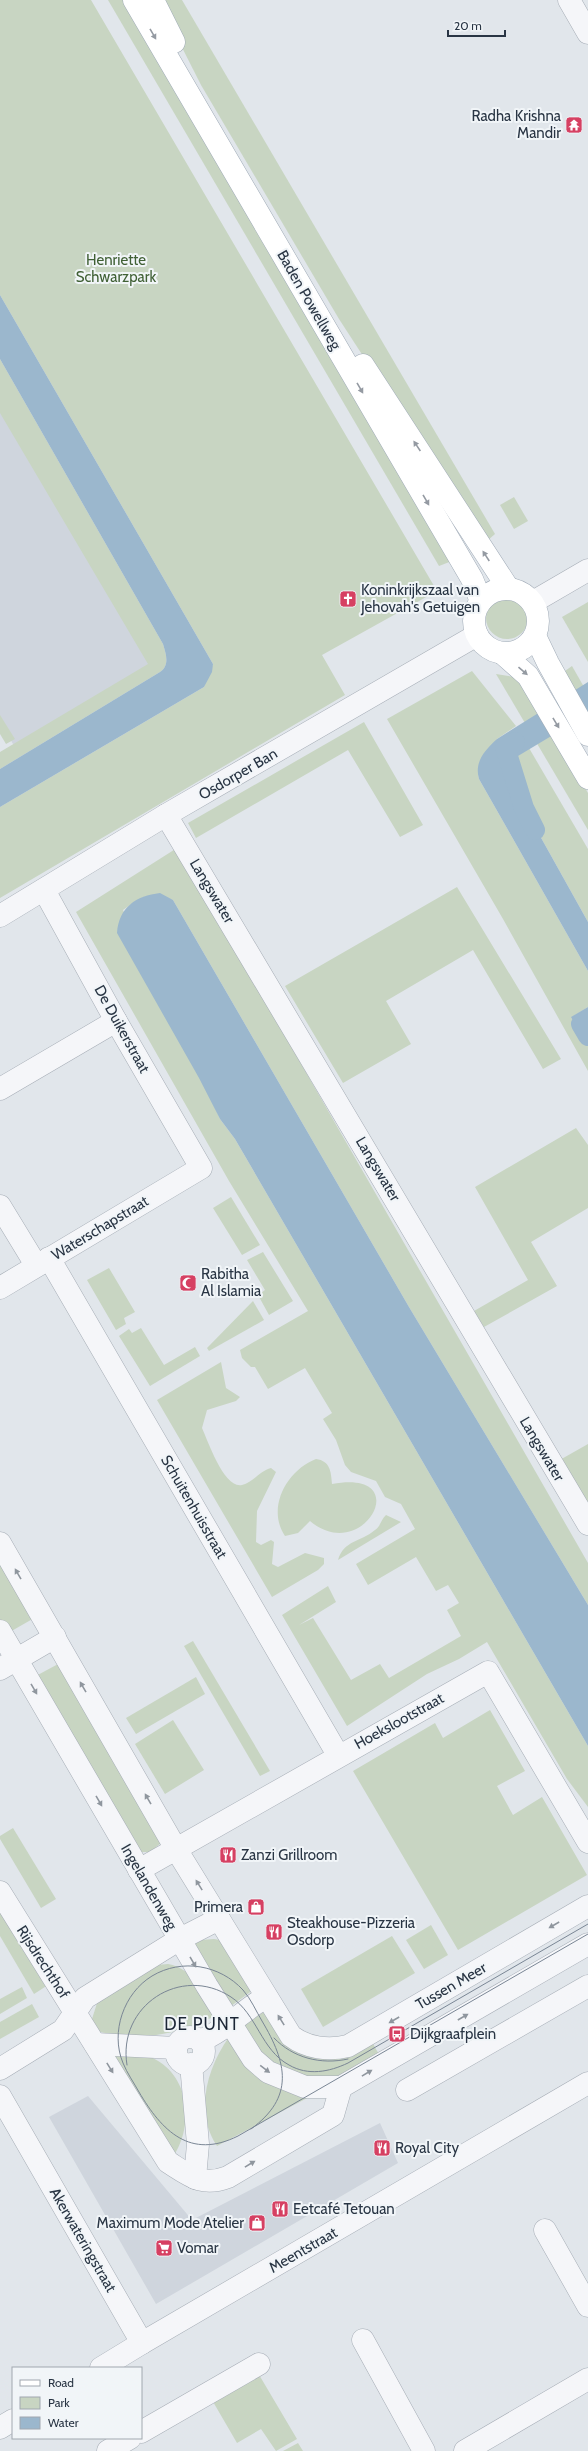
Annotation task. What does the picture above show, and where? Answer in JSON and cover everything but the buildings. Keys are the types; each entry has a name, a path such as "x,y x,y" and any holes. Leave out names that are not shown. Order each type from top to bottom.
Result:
{"main road":[{"name":"Baden Powellweg","path":"134,0 472,579 480,601"},
{"name":"Baden Powellweg","path":"153,0 193,79 357,356 508,588"},
{"path":"502,653 522,650 535,636 539,624 538,612 533,602 522,592 508,588 493,591 480,601 474,618 477,635 483,644 492,650 502,653 528,676 588,778"},
{"path":"535,636 588,734"}],"street":[{"path":"569,0 588,33"},
{"path":"533,602 588,570"},
{"name":"Osdorper Ban","path":"0,916 166,815 477,635"},
{"name":"Langswater","path":"166,815 588,1524"},
{"name":"De Duikerstraat","path":"44,890 116,1021 200,1168"},
{"path":"0,1089 116,1021"},
{"name":"Waterschapstraat","path":"0,1288 200,1168"},
{"name":"Schuitenhuisstraat","path":"0,1206 42,1262 338,1756"},
{"path":"0,1543 172,1841 266,1997 229,2022 217,2034 200,2041"},
{"name":"Ingelandenweg","path":"0,1631 8,1664 139,1870 229,2022 253,2059 268,2072 305,2087 341,2087"},
{"path":"8,1664 55,1637"},
{"name":"Hoekslootstraat","path":"139,1870 172,1841 338,1756 488,1672 588,1842"},
{"name":"Rijsdrechthof","path":"0,1892 19,1925 75,2012"},
{"name":"Tussen Meer","path":"266,1997 291,2036 308,2046 335,2049 348,2046 588,1906"},
{"path":"0,2069 63,2030 85,1998 180,1939 219,1919"},
{"path":"75,2012 168,2162 201,2181 216,2182 228,2178 333,2115 341,2087 588,1944"},
{"path":"407,2090 588,1986"},
{"path":"193,2037 200,2041 203,2054 198,2062 192,2064 180,2061 176,2048 184,2038 193,2037"},
{"path":"95,2044 176,2048"},
{"path":"192,2064 198,2144 195,2178"},
{"name":"Meentstraat","path":"142,2343 588,2083"},
{"name":"Akerwateringstraat","path":"0,2096 142,2343"},
{"path":"545,2230 588,2306"},
{"path":"363,2340 424,2451"},
{"path":"103,2367 142,2343"},
{"path":"142,2431 259,2364"},
{"path":"465,2451 588,2379"},
{"path":"0,2428 12,2421"},
{"path":"108,2451 128,2439"}],"shaded area":[{"path":"0,396 160,665 16,749 0,722"},
{"path":"88,2096 192,2220 380,2123 398,2163 156,2304 49,2117"}],"green space":[{"name":"Henriette Schwarzpark","path":"0,0 91,0 437,591 322,655 345,695 0,898 0,807 204,687 213,664 0,295"},
{"path":"108,0 127,0 452,561 439,566"},
{"path":"158,0 182,0 495,534 487,541 480,536 339,319 201,85"},
{"path":"0,359 163,644 166,663 160,672 0,769 0,752 148,664 0,413"},
{"path":"514,497 528,521 514,529 500,505"},
{"path":"503,597 511,597 519,600 525,606 528,618 525,630 519,636 511,639 503,639 495,636 489,630 486,622 486,614 489,606 495,600"},
{"path":"588,602 588,662 562,617"},
{"path":"572,666 588,694 588,715 565,671"},
{"path":"472,671 516,726 497,739 478,773 479,779 588,971 588,1007 572,1017 588,1045 588,1071 503,919 387,719"},
{"path":"496,674 520,678 588,793 588,830"},
{"path":"0,715 15,739 6,744 0,734"},
{"path":"364,722 423,825 400,837 348,750 196,838 188,823"},
{"path":"529,748 588,849 588,922 506,775 508,762"},
{"path":"177,848 588,1563 588,1605 409,1307 173,900 146,896 131,904 123,910 220,1119 235,1139 588,1746 588,1807 567,1779 487,1642 459,1659 427,1674 347,1726 282,1615 328,1586 336,1602 299,1625 313,1618 351,1680 380,1664 389,1678 461,1636 447,1610 459,1603 448,1585 436,1591 416,1557 368,1585 356,1564 415,1529 401,1504 385,1497 376,1481 351,1472 345,1465 336,1440 323,1419 332,1413 305,1368 268,1389 255,1367 251,1367 242,1358 240,1350 308,1311 229,1181 76,912"},
{"path":"457,887 561,1059 543,1069 473,950 386,1001 411,1044 343,1083 285,986"},
{"path":"576,1128 588,1145 588,1208 531,1242 557,1286 484,1327 474,1311 528,1280 475,1187"},
{"path":"231,1197 260,1245 242,1255 213,1208"},
{"path":"263,1252 293,1301 269,1315 258,1295 265,1290 247,1260"},
{"path":"109,1268 135,1312 124,1318 126,1324 116,1330 87,1280"},
{"path":"253,1301 264,1320 209,1351 207,1348"},
{"path":"141,1328 164,1365 195,1347 200,1356 150,1386 119,1336 129,1329 132,1333"},
{"path":"221,1362 226,1388 240,1397 236,1401 207,1410 202,1428 218,1463 229,1480 235,1484 246,1484 267,1469 271,1468 276,1472 257,1511 256,1542 261,1545 271,1540 274,1542 272,1564 278,1567 305,1553 324,1558 324,1564 318,1570 272,1597 157,1400"},
{"path":"588,1444 588,1512 558,1461"},
{"path":"316,1459 321,1460 329,1467 332,1484 358,1483 372,1489 376,1501 373,1513 363,1525 348,1532 330,1532 310,1521 298,1533 285,1536 280,1525 278,1514 282,1491 296,1472 306,1464"},
{"path":"386,1515 401,1522 338,1560 344,1549 379,1527"},
{"path":"0,1556 36,1617 8,1633 0,1619"},
{"path":"193,1641 270,1771 260,1776 184,1646"},
{"path":"60,1663 161,1843 150,1852 138,1852 34,1677"},
{"path":"196,1677 205,1694 136,1734 126,1718"},
{"path":"490,1710 525,1771 497,1786 513,1815 542,1797 587,1875 458,1950 353,1771 435,1723 443,1738"},
{"path":"173,1720 204,1770 165,1794 135,1744"},
{"path":"13,1828 56,1899 41,1908 0,1839 0,1836"},
{"path":"0,1904 48,1985 34,1994 0,1936"},
{"path":"431,1925 448,1955 424,1969 406,1940"},
{"path":"392,1936 415,1973 323,2027 301,1989"},
{"path":"201,1940 220,1940 253,1990 227,2009 191,1945"},
{"path":"168,1964 177,1967 191,1977 217,2015 203,2022 173,2032 158,2035 128,2036 97,2031 92,2019 98,2000 157,1965"},
{"path":"22,1987 27,1998 0,2014 0,1999"},
{"path":"32,2004 39,2017 0,2039 0,2022"},
{"path":"265,2011 284,2038 371,2040 382,2060 349,2079 310,2081 263,2060 239,2029"},
{"path":"229,2037 311,2096 217,2146 210,2133 206,2119 206,2090 209,2076 215,2062"},
{"path":"108,2053 132,2053 145,2055 160,2062 171,2072 179,2084 184,2098 186,2113 185,2129 173,2157"},
{"path":"258,2373 297,2439 276,2451 261,2429 237,2443 212,2400"},
{"path":"298,2443 303,2451 283,2451"}],"water":[{"path":"0,295 213,664 212,672 204,687 0,807 0,769 160,672 165,666 166,659 163,644 0,359"},
{"path":"588,682 588,714 508,762 506,775 588,922 588,971 479,779 478,767 479,762 485,752 497,739"},
{"path":"160,893 173,900 409,1307 588,1605 588,1746 235,1139 220,1119 199,1078 117,933 121,916 130,904 143,897"},
{"path":"588,1007 588,1020 584,1023 588,1030 588,1045 571,1017"}],"waterway":[{"path":"515,742 505,747 524,808 535,830"},
{"path":"588,1020 581,1024 588,1036"}],"tram line":[{"path":"127,2065 127,2044 132,2025 142,2009 156,1996 173,1988 192,1985 212,1988 231,1997 240,2004 272,2050 289,2065 311,2072 333,2069 348,2063 588,1924"},
{"path":"251,2129 265,2117 275,2105 280,2092 282,2079 281,2065 271,2036 248,1997 234,1981 212,1970 200,1967 176,1967 164,1970 152,1976 142,1983 134,1992 122,2014 119,2026 119,2051 126,2070 157,2119 179,2138 192,2143 206,2145 221,2143 238,2136 588,1934"},
{"path":"274,2038 290,2051 308,2058 328,2061 348,2059"}],"place":[{"name":"Radha Krishna Mandir","path":"574,125"},
{"name":"Koninkrijkszaal van Jehovah's Getuigen","path":"348,599"},
{"name":"Rabitha Al Islamia","path":"188,1283"},
{"name":"Zanzi Grillroom","path":"228,1855"},
{"name":"Primera","path":"256,1907"},
{"name":"Steakhouse-Pizzeria Osdorp","path":"274,1932"},
{"name":"Dijkgraafplein","path":"397,2034"},
{"name":"Royal City","path":"382,2148"},
{"name":"Eetcafé Tetouan","path":"280,2209"},
{"name":"Maximum Mode Atelier","path":"257,2223"},
{"name":"Vomar","path":"164,2248"}],"district":[{"name":"DE PUNT","path":"202,2024"}]}
